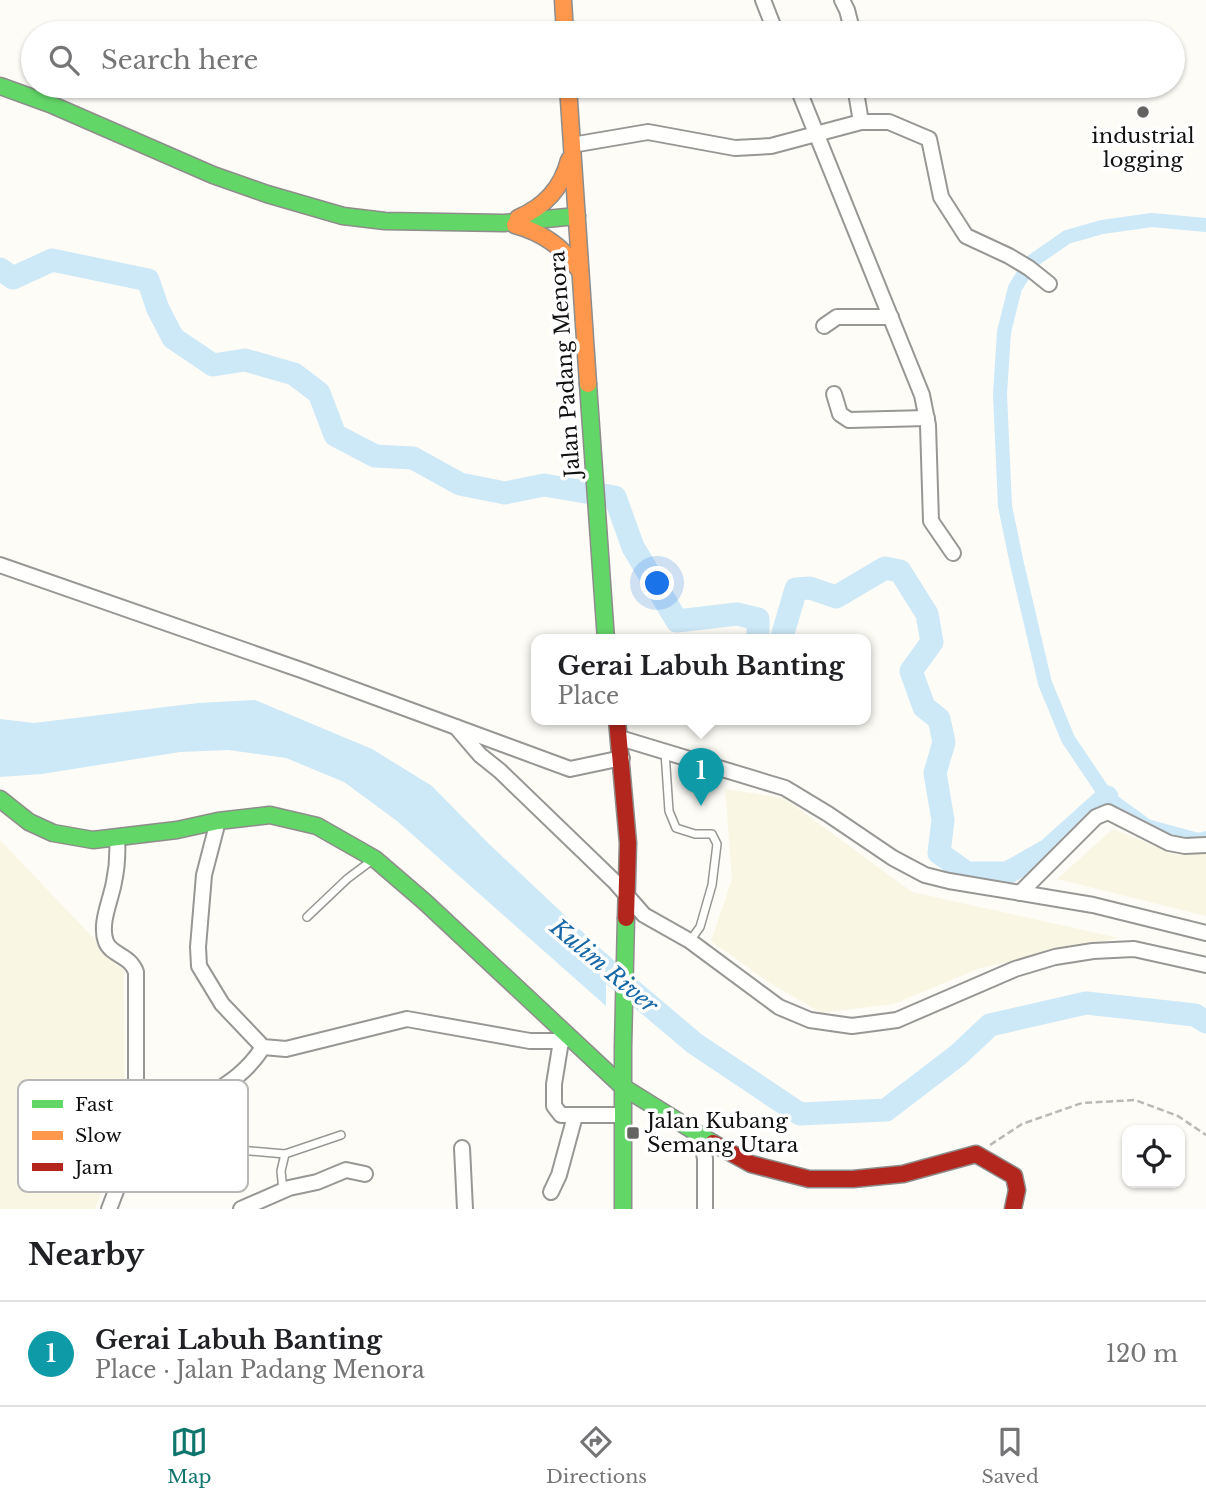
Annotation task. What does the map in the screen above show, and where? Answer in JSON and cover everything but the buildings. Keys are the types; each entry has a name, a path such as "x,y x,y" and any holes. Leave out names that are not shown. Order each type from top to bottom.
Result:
{"street":[{"path":"563,0 564,21"},
{"path":"763,0 771,21"},
{"path":"842,0 850,21"},
{"path":"0,86 21,94"},
{"path":"33,98 212,174 267,194 343,216 385,222 504,223 576,216"},
{"name":"Jalan Padang Menora","path":"569,98 606,634"},
{"path":"802,98 922,395 927,418 931,522 953,553"},
{"path":"857,98 861,122"},
{"path":"504,223 530,213 552,196 567,172 572,145 648,132 735,148 771,146 861,122 889,122 929,139 941,197 966,236 1009,256 1049,284"},
{"path":"504,223 535,230 561,246 580,271"},
{"path":"824,326 836,317 891,317"},
{"path":"834,394 840,414 849,420 927,418"},
{"path":"0,565 570,769 622,758"},
{"path":"618,725 628,843 623,1047 623,1209"},
{"path":"456,727 480,755 626,894 644,915 690,942 779,1007 810,1020 852,1026 897,1020 1015,969 1055,957 1134,949 1206,965"},
{"path":"620,738 785,788 892,858 925,875 1093,905 1206,933"},
{"path":"0,799 29,822 53,833 93,841 270,815 317,826 375,859 425,902 566,1040 623,1087 751,1164 809,1179 853,1179 902,1174 976,1154 1014,1177 1017,1190 1013,1209"},
{"path":"1020,893 1096,817 1108,812 1169,843 1185,846 1206,845"},
{"path":"218,821 204,875 199,966 222,1004 262,1047 286,1049 407,1019 530,1041 566,1040"},
{"path":"117,838 114,883 104,927 108,946 133,963 136,972 136,1080"},
{"path":"566,1040 555,1075 554,1106 561,1115 623,1115"},
{"path":"231,1080 252,1064 262,1047"},
{"path":"551,1192 559,1175 575,1116"},
{"path":"702,1136 705,1209"},
{"path":"462,1149 465,1209"},
{"path":"242,1209 283,1191 317,1182 346,1170 365,1174"},
{"path":"109,1209 116,1192"}],"lane":[{"path":"665,752 669,811 676,828 695,834 712,834 717,844 712,885 700,927 690,942"},
{"path":"307,917 346,879 375,859"},
{"path":"248,1151 285,1154 341,1136"},
{"path":"283,1191 281,1171 285,1154"}],"path":[{"path":"976,1154 1021,1124 1082,1103 1135,1100 1178,1116 1206,1135"}],"shaded area":[{"path":"725,789 784,798 912,892 1119,938 980,968 894,1004 821,1013 768,982 711,941 732,879"},
{"path":"1113,829 1177,855 1206,852 1206,916 1057,879"},
{"path":"0,840 124,970 125,1080 18,1080 18,1192 102,1192 95,1209 0,1209"}],"water":[{"path":"255,700 372,749 432,786 488,843 606,954 606,1006 397,821 344,782 286,758 228,750 180,752 42,774 0,777 0,719 34,723 198,703"}],"waterway":[{"path":"1206,225 1152,220 1102,227 1067,237 1031,262 1015,288 1004,332 1000,394 1005,506 1045,683 1068,739 1107,797 1147,826 1198,840 1206,838"},
{"path":"0,269 13,278 52,260 148,280 158,309 173,338 213,365 245,360 294,374 319,393 335,435 375,456 413,458 460,484 505,493 544,485 615,497 633,547 677,621 737,614 758,619 758,634"},
{"path":"783,634 796,589 810,588 836,597 885,568 900,571 927,614 932,642 911,671 924,707 939,719 944,742 935,773 943,820 939,853 967,873 1007,873 1048,850 1107,797"},
{"name":"Kulim River","path":"583,949 694,1043 800,1114 886,1110 958,1055 990,1025 1086,1003 1195,1015 1206,1022"}],"traffic: fast":[{"path":"0,86 21,94"},
{"path":"33,98 213,175 343,216 385,221 504,223 577,216"},
{"path":"588,384 606,634"},
{"path":"0,799 29,822 53,833 93,840 270,815 317,826 375,859 425,902 623,1087 713,1143"},
{"path":"623,1209 626,918"}],"traffic: slow":[{"path":"563,0 564,21"},
{"path":"569,98 588,384"},
{"path":"518,218 551,195 562,179 569,160"},
{"path":"515,225 552,242 580,271"}],"traffic: jam":[{"path":"617,725 628,843 626,918"},
{"path":"713,1143 751,1164 809,1179 853,1179 903,1174 976,1154 1014,1176 1017,1190 1013,1209"}],"place":[{"name":"industrial logging","path":"1143,112"},
{"name":"Gerai Labuh Banting","path":"701,806"},
{"name":"Jalan Kubang Semang Utara","path":"633,1133"}]}
